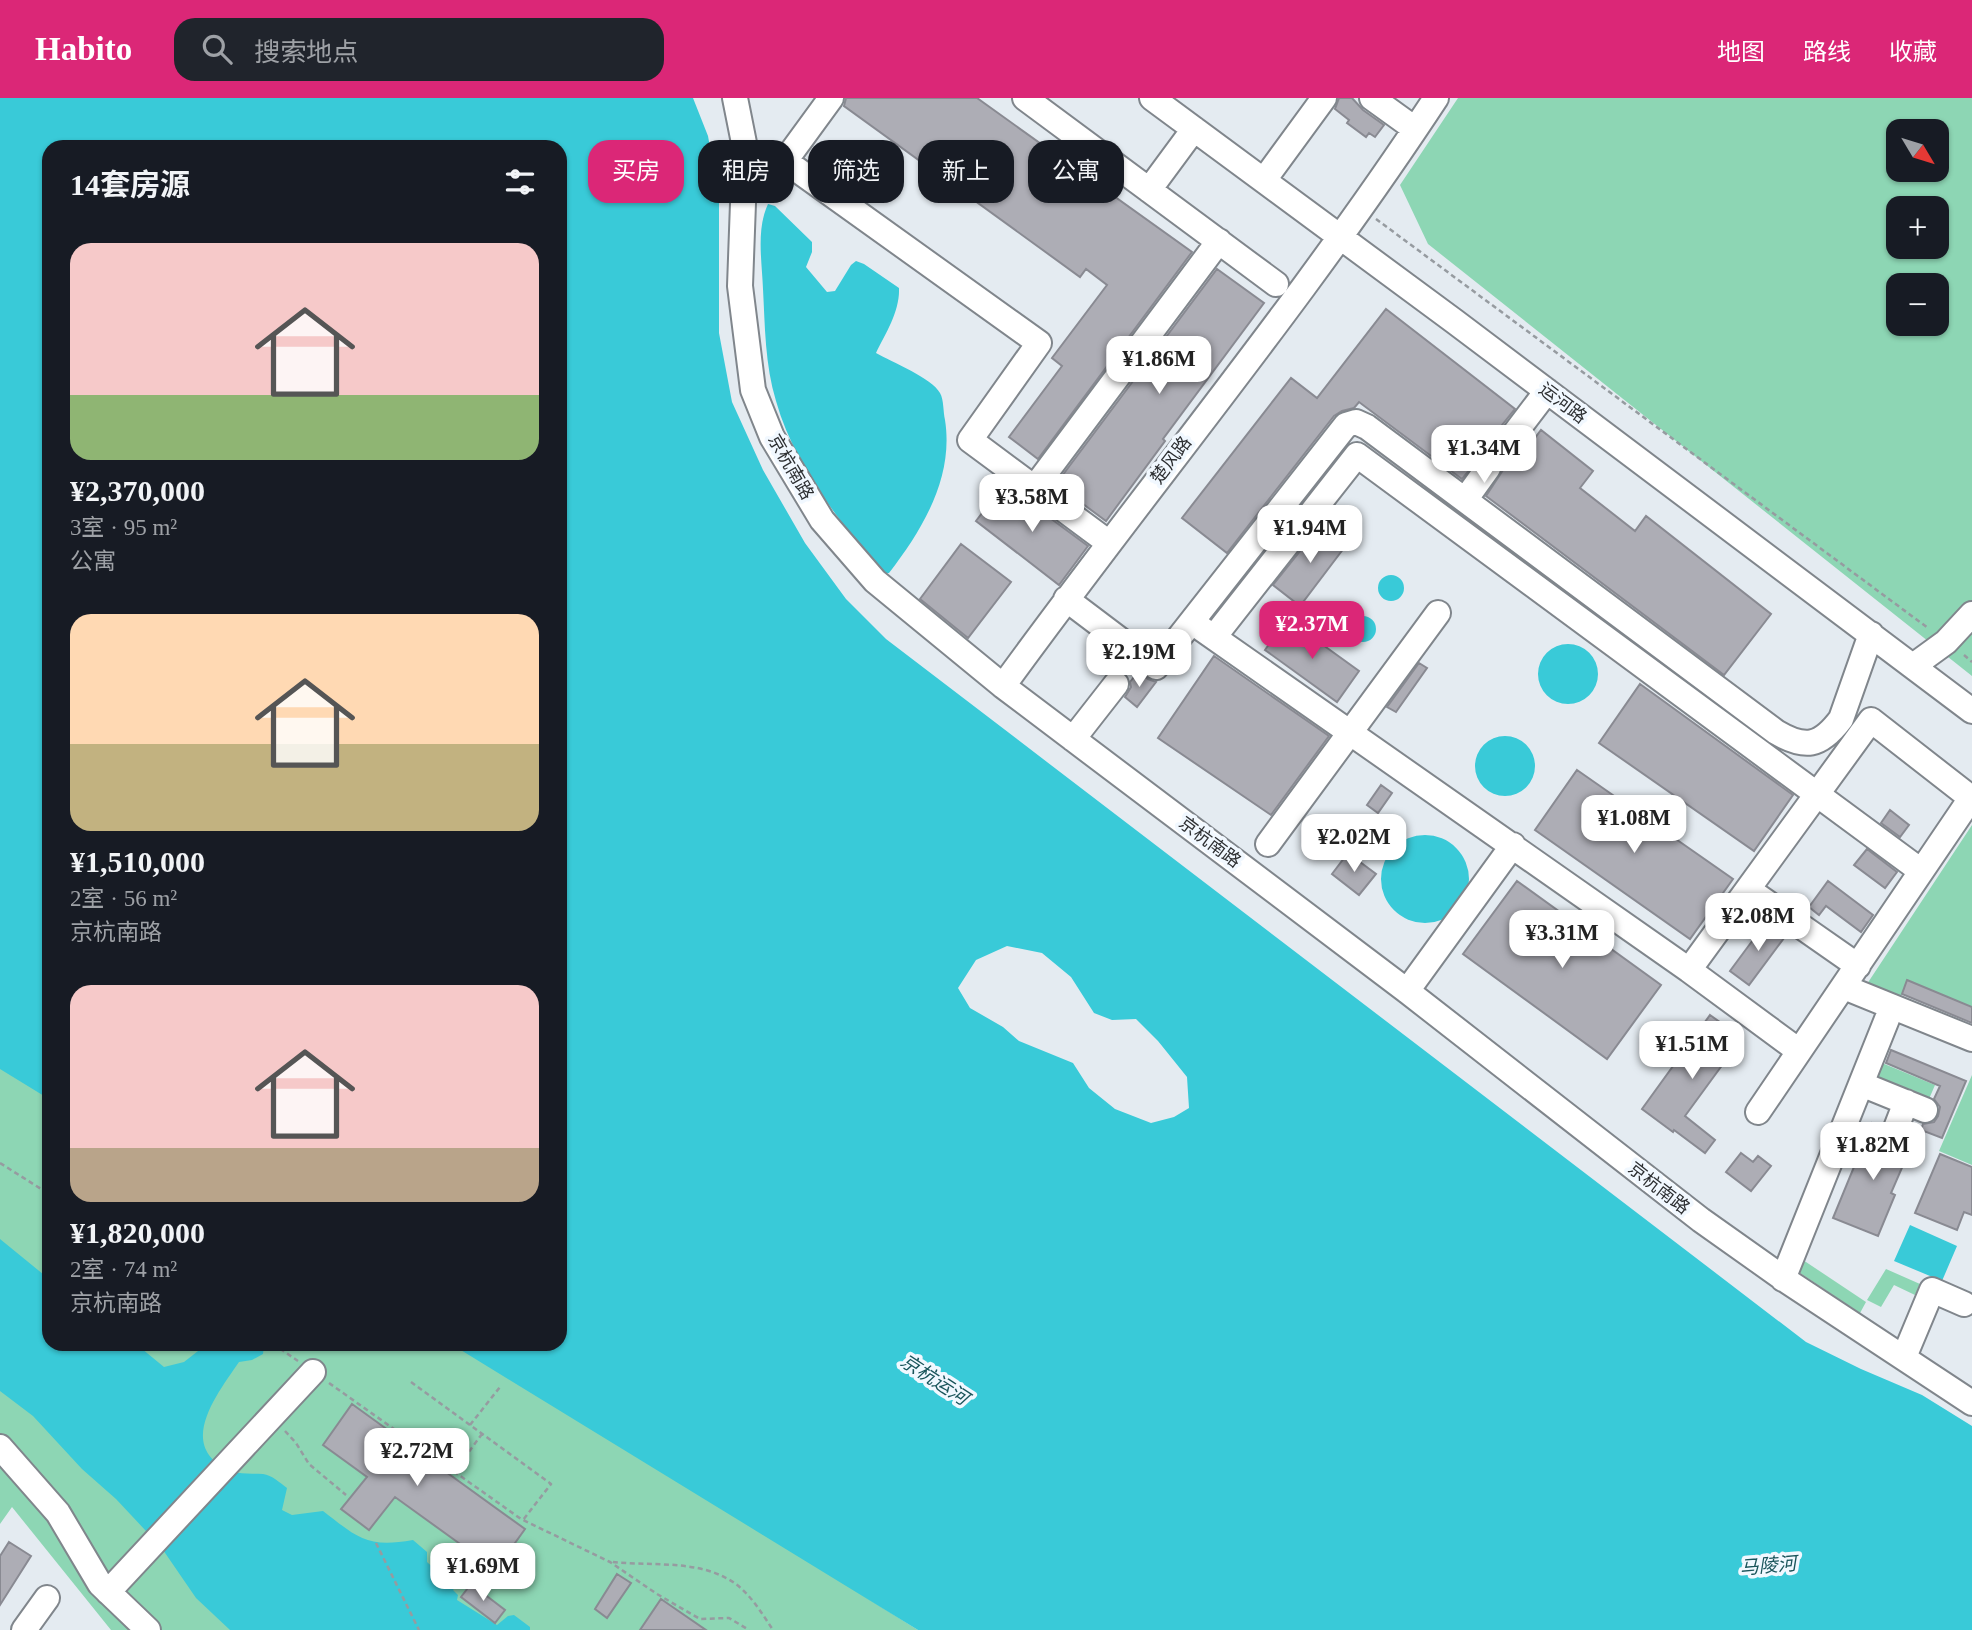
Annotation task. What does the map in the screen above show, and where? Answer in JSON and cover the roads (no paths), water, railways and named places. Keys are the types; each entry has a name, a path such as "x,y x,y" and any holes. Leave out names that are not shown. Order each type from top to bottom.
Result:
{"street":[{"name":"京杭南路","path":"735,98 745,148 740,286 753,390 772,437 822,520 875,581 1003,686 1407,991 1701,1220 1783,1279 1972,1403"},
{"path":"831,98 785,161 1039,343 970,440 1109,542"},
{"path":"1025,98 1276,284"},
{"name":"运河路","path":"1152,98 1972,711"},
{"path":"1264,180 1324,98"},
{"name":"楚风路","path":"1003,686 1340,237 1436,98"},
{"path":"1381,101 1415,129"},
{"path":"1149,190 1194,129"},
{"path":"1035,487 1219,241"},
{"path":"1513,437 1547,391"},
{"path":"1066,599 1156,667 1346,425 1356,422 1367,427 1776,732 1795,743 1809,744 1822,737 1841,719 1871,634"},
{"path":"1214,638 1357,455 1921,872"},
{"path":"1465,500 1489,468"},
{"path":"1268,844 1438,613"},
{"path":"1913,666 1946,642 1972,614"},
{"path":"1191,621 1513,845 1799,1051"},
{"path":"1073,739 1115,684"},
{"path":"1689,970 1871,720 1971,797 1758,1112"},
{"path":"1407,991 1513,845"},
{"path":"1749,890 1851,976 1972,1039"},
{"path":"1783,1279 1887,1019"},
{"path":"1861,1084 1915,1106 1896,1128"},
{"path":"1904,1357 1933,1290 1964,1304"},
{"path":"108,1592 313,1372"},
{"path":"0,1447 58,1513 100,1584 148,1630"},
{"path":"24,1630 47,1598"}],"water":[{"path":"0,98 693,98 709,140 698,140 698,203 719,203 719,333 732,402 763,470 805,543 846,599 886,639 1806,1342 1922,1395 1972,1426 1972,1630 918,1630 462,1351 567,1351 567,140 42,140 42,1095 0,1069","holes":["1007,946 1042,953 1071,977 1094,1013 1112,1020 1136,1019 1187,1077 1189,1108 1174,1117 1151,1123 1115,1109 1089,1088 1073,1063 1019,1041 1003,1027 970,1008 958,988 976,960"]},
{"path":"768,204 775,206 812,242 812,252 806,267 827,292 835,291 856,261 899,288 895,313 876,353 920,376 936,387 941,396 947,441 940,482 924,520 889,573 882,574 820,492 794,448 776,401 765,331 761,257 762,224"},
{"path":"1391,575 1400,579 1404,588 1400,597 1391,601 1382,597 1378,588 1382,579"},
{"path":"1363,616 1372,620 1376,629 1372,638 1363,642 1354,638 1350,629 1354,620"},
{"path":"1562,644 1574,644 1593,657 1598,674 1596,686 1585,699 1574,704 1562,704 1543,691 1538,680 1538,668 1551,649"},
{"path":"1499,736 1511,736 1530,749 1535,766 1533,778 1522,791 1511,796 1499,796 1480,783 1475,772 1475,760 1488,741"},
{"path":"1425,835 1442,838 1456,848 1466,862 1469,879 1466,896 1456,910 1442,920 1425,923 1408,920 1394,910 1384,896 1381,879 1384,862 1394,848 1408,838"},
{"path":"1910,1225 1957,1246 1942,1281 1894,1261"},
{"path":"0,1239 42,1273 42,1351 145,1351 164,1367 184,1362 198,1351 263,1351 263,1354 252,1360 239,1362 212,1404 203,1434 205,1448 214,1461 231,1471 263,1474 276,1480 287,1488 282,1510 292,1515 323,1511 364,1539 384,1543 413,1540 427,1552 427,1562 451,1584 456,1578 460,1580 453,1590 458,1595 457,1600 497,1625 508,1616 514,1615 530,1627 530,1630 230,1630 196,1598 161,1547 116,1499 82,1469 33,1416 0,1391"}],"tunnel":[{"path":"1488,468 1512,437"}],"water label":[{"name":"京杭运河","path":"935,1379"},
{"name":"马陵河","path":"1768,1565"}]}
